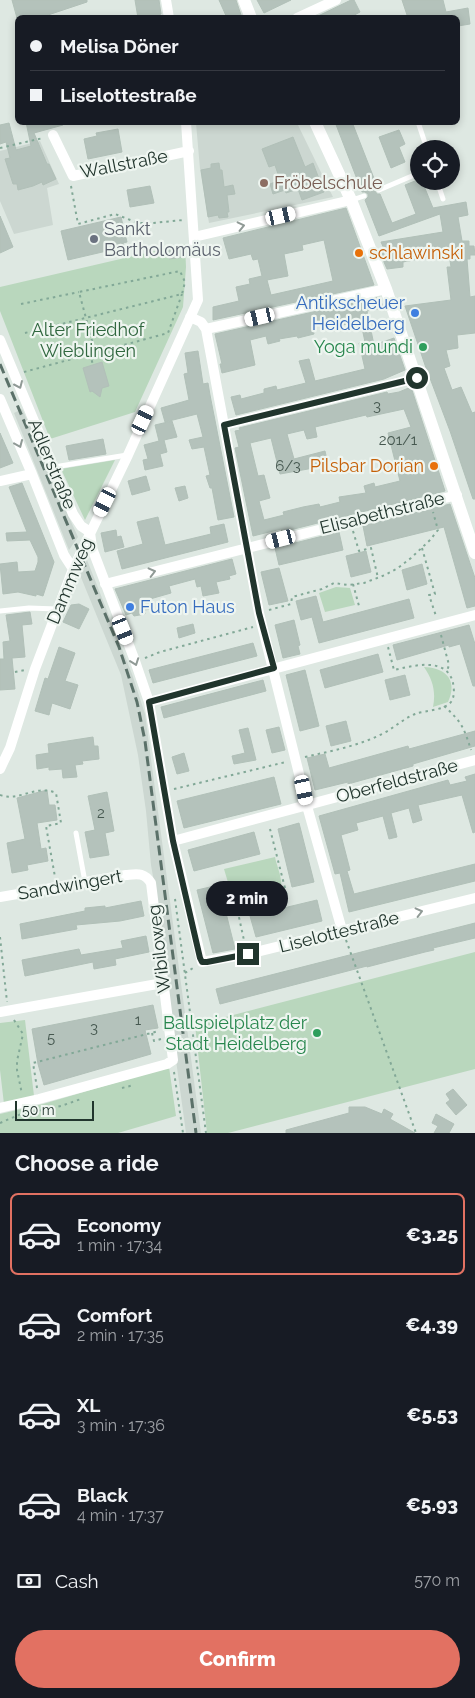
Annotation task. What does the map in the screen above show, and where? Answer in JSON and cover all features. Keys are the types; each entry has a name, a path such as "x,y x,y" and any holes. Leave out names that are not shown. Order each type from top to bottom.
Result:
{"street":[{"path":"166,0 168,15"},
{"path":"244,0 250,15"},
{"path":"304,15 336,0"},
{"name":"Wallstraße","path":"186,125 198,295 190,316"},
{"path":"317,125 358,198 386,288 475,552"},
{"name":"Wallstraße","path":"53,135 73,176 189,150"},
{"path":"194,236 358,198"},
{"path":"206,329 386,288"},
{"path":"190,316 201,322 206,329 259,613 307,806 342,930"},
{"name":"Dammweg","path":"0,769 10,748 35,669 72,567 128,455 190,316"},
{"name":"Adlerstraße","path":"0,340 73,514 81,526 90,532"},
{"path":"224,425 417,378"},
{"name":"Adlerstraße","path":"0,399 64,555 72,567"},
{"path":"0,481 32,474"},
{"name":"Elisabethstraße","path":"104,584 456,494"},
{"path":"90,532 92,548 104,584 135,661 149,702 173,841"},
{"path":"149,702 475,615"},
{"name":"Oberfeldstraße","path":"173,841 474,760"},
{"name":"Liselottestraße","path":"173,841 202,962 248,954 475,898"},
{"name":"Sandwingert","path":"0,897 140,873"},
{"name":"Wibiloweg","path":"140,873 147,877 151,883 172,1060"},
{"path":"4,1011 163,982"},
{"path":"0,1108 167,1064 172,1060"}],"lane":[{"path":"419,125 424,140"},
{"path":"379,190 410,177"},
{"path":"440,190 443,199"},
{"path":"53,467 128,455"},
{"path":"0,611 29,608 57,609"},
{"path":"76,833 85,882"}],"path":[{"path":"0,148 53,135"},
{"path":"73,176 71,184 78,224 115,214 138,223 153,224 192,219"},
{"path":"21,304 180,271 185,282 168,333 24,372"},
{"path":"79,292 95,352"},
{"path":"25,333 182,294"},
{"path":"90,354 93,365"},
{"path":"259,613 291,604 292,597 322,589 334,583 364,583 398,568 422,548 438,530 430,501"},
{"path":"351,521 359,551 371,548 378,578"},
{"path":"422,548 435,594 429,595 447,654 449,665 447,671"},
{"path":"353,584 359,606"},
{"path":"135,661 160,652 262,625"},
{"path":"164,792 369,740 394,728 414,715 444,706 451,701 455,691 452,678 447,671 433,665 424,664 394,670 386,639"},
{"path":"444,706 462,725 474,760"},
{"path":"0,795 7,798 47,789 56,793 61,823 46,826 57,886"},
{"path":"248,954 237,908 287,896 267,816"},
{"path":"175,896 206,1133"},
{"path":"342,930 402,1090 416,1133"},
{"path":"0,937 4,1011 23,1034 17,1060 22,1103"},
{"path":"39,1099 33,1064 169,1029"},
{"path":"172,1060 182,1133"}],"shaded area":[{"name":"Fröbelschule","path":"196,125 298,125 333,197 209,223 200,169"},
{"name":"Sankt Bartholomäus","path":"40,141 59,184 47,188 53,225 14,234 0,201 0,151"},
{"path":"22,409 78,537 69,550 14,413"},
{"path":"87,560 132,674 145,714 201,1133 186,1133 138,755 121,675 80,575"}],"green space":[{"name":"Alter Friedhof Wieblingen","path":"185,244 186,267 183,307 135,412 50,439 0,311 0,287"},
{"path":"115,460 85,520 61,469"},
{"path":"336,587 350,588 355,605 325,612 319,593"},
{"path":"424,667 438,670 448,677 452,687 448,702 433,707 433,686"},
{"path":"275,857 281,882 280,892 277,895 235,906 224,869"},
{"path":"475,952 475,1069 228,1133 207,1133 195,1025"},
{"path":"25,1020 34,1096 4,1104 0,1070 0,1023"},
{"path":"169,1067 176,1116 118,1133 0,1133 0,1114 43,1104"}],"building":[{"path":"12,0 87,0 87,2 48,15 16,15"},
{"path":"135,0 159,0 161,14 138,15"},
{"path":"219,0 236,0 241,15 226,15"},
{"path":"257,0 291,0 264,13"},
{"path":"351,0 354,0 360,12 354,15 320,15"},
{"path":"402,0 443,0 446,12 468,8 470,24 460,26 460,15 407,15"},
{"path":"9,123 16,150 31,146 27,125 63,125 34,133 47,164 49,164 56,179 43,185 42,182 18,190 17,184 13,184 5,159 10,158 6,142 0,144 0,125"},
{"path":"336,125 353,125 377,186 375,191 377,194 380,194 392,223 416,214 405,185 410,183 410,190 426,190 433,208 466,202 468,215 458,217 462,241 469,241 469,246 474,246 475,255 470,255 470,259 467,259 470,297 475,296 475,333 457,335 458,348 446,350 450,366 444,368 452,390 461,387 472,413 475,412 475,499 473,499 405,306 451,300 447,267 451,267 448,248 428,251 429,257 403,262 403,267 387,269 380,253 385,251 381,242 443,232 440,214 379,236 365,200 368,194 362,192"},
{"path":"118,129 122,152 88,159 84,139 97,136 96,133"},
{"path":"399,130 405,144 399,147 405,162 391,168 379,137"},
{"path":"293,137 305,167 313,163 324,192 302,200 298,189 286,193 285,190 273,194 270,184 280,180 275,165 269,167 262,149"},
{"path":"219,163 220,170 222,170 224,187 233,185 235,194 227,195 228,217 219,218 218,215 208,217 201,170 211,168 211,164"},
{"path":"150,186 154,203 130,207 127,190"},
{"path":"346,208 374,285 213,320 213,307 239,301 236,287 250,284 249,279 262,276 258,259 253,260 251,254 229,259 223,238","holes":["324,240 333,281 271,295 267,280 288,276 284,254 303,250 302,245"]},
{"path":"0,216 13,247 0,253"},
{"name":"Sankt Bartholomäus","path":"121,217 127,242 123,243 124,247 68,260 61,231"},
{"path":"182,247 184,257 169,259 167,249"},
{"path":"380,297 383,308 367,311 374,345 394,338 405,370 384,379 236,415 231,397 240,395 241,399 264,393 264,389 276,386 277,390 306,383 299,361 309,359 315,381 365,369 359,343 365,342 361,323 333,327 331,318 312,323 314,334 298,338 297,336 279,339 280,341 268,344 266,336 250,340 255,365 222,373 220,364 222,364 215,334"},
{"path":"198,351 203,384 208,383 234,517 218,520 212,488 210,488 206,476 210,475 204,447 192,449 189,440 203,437 197,414 165,422 161,408 189,400 184,374 188,373 185,353"},
{"path":"102,362 109,386 102,388 100,397 92,391 90,392 83,368"},
{"path":"411,387 445,491 282,532 281,529 253,536 235,448 239,447 235,431 240,430 239,428 387,392 388,394","holes":["404,409 411,427 388,433 400,481 375,487 374,483 364,486 366,493 339,497 340,502 320,507 319,504 303,507 283,512 284,515 264,520 259,501 270,498 264,475 258,476 250,443 271,438 280,474 328,464 325,451 294,459 287,434 304,430 307,439 317,437 315,427 366,415 367,417"]},
{"path":"172,421 177,437 164,440 167,452 160,454 163,466 145,470 143,460 148,459 144,445 159,441 155,425"},
{"path":"0,433 13,463 0,468"},
{"path":"103,439 106,454 69,460 66,446"},
{"path":"146,476 150,490 132,495 128,481"},
{"path":"22,483 54,562 43,596 18,592 3,594 0,564 17,562 18,572 35,571 38,562 38,557 30,540 7,541 6,533 27,532 9,487"},
{"path":"185,486 188,498 179,501 175,488"},
{"path":"450,504 475,578 475,606 467,608 444,527 367,546 363,526"},
{"path":"158,517 165,545 211,534 210,527 224,524 228,542 122,569 117,551 143,544 137,522"},
{"path":"116,530 117,537 121,536 124,547 105,552 101,533"},
{"path":"339,532 343,550 279,565 275,548"},
{"path":"366,551 371,572 351,577 346,556"},
{"path":"232,559 236,574 229,576 230,579 216,582 219,593 203,596 201,586 197,587 195,579 169,586 171,593 150,599 152,609 144,610 145,614 134,616 132,613 126,615 115,589"},
{"path":"422,564 427,584 407,590 402,570"},
{"path":"279,568 288,601 269,605 261,572"},
{"path":"316,596 323,622 409,599 414,618 319,643 312,617 301,620 296,601"},
{"path":"79,604 89,609 79,629 63,622 71,605"},
{"path":"30,612 32,624 22,625 25,657 12,658 15,689 0,690 0,659 4,659 3,642 10,641 6,615"},
{"path":"294,620 300,645 298,646 300,654 283,658 275,625"},
{"path":"193,624 195,633 179,638 177,628"},
{"path":"469,625 475,644 475,686 473,686 460,644 449,647 449,645 397,660 393,645"},
{"path":"253,643 257,656 153,683 149,670"},
{"path":"59,647 75,653 65,681 78,685 70,709 52,703 49,715 35,711 45,678 48,679"},
{"path":"378,654 383,672 325,688 320,670"},
{"path":"305,670 319,726 300,731 286,675"},
{"path":"405,675 410,695 390,700 385,680"},
{"path":"263,680 266,691 164,718 161,707"},
{"path":"346,721 351,741 331,746 326,726"},
{"path":"279,727 285,750 272,753 266,730"},
{"path":"248,728 256,760 234,764 232,756 245,753 239,730"},
{"path":"475,731 475,746 348,784 348,782 315,790 307,758 325,754 329,768 408,746 409,749"},
{"path":"93,737 94,746 98,746 99,759 82,761 83,764 75,765 77,777 63,778 62,769 49,770 49,767 37,769 36,755 49,753 48,744"},
{"path":"184,753 189,771 177,774 172,757"},
{"path":"475,774 475,832 473,833 462,795 418,805 422,820 413,823 409,808 391,813 397,837 389,839 383,816 356,823 358,830 341,835 350,870 347,871 354,894 475,864 475,881 349,912 340,873 335,874 319,816 448,780 450,785 467,781 465,777"},
{"path":"274,777 281,804 184,828 177,801"},
{"path":"47,790 49,805 55,805 57,820 37,823 41,849 46,848 48,861 27,865 28,870 12,873 7,843 25,839 17,798"},
{"path":"107,792 114,831 105,833 109,855 90,858 85,832 95,830 88,796"},
{"path":"299,823 314,882 292,887 278,829"},
{"path":"254,832 260,854 194,871 188,850"},
{"path":"219,885 235,949 213,953 197,890"},
{"path":"317,900 322,921 256,937 250,916"},
{"path":"141,901 144,916 120,921 76,925 77,929 22,939 20,924 85,911 85,908 105,906 105,908"},
{"path":"475,923 475,938 220,1004 216,989"},
{"path":"146,936 149,952 115,959 116,965 94,969 93,962 25,976 22,960 79,949 81,955 123,948 121,941"},
{"path":"153,1005 158,1028 145,1030 151,1054 44,1085 32,1029"},
{"path":"453,1089 467,1105 456,1115 446,1103 450,1100 446,1094"},
{"path":"349,1107 365,1107 382,1114 384,1109 393,1114 390,1119 415,1133 286,1133 286,1130 349,1113"},
{"path":"436,1114 454,1124 449,1133 434,1133 438,1126 432,1123"}],"railway":[{"path":"0,364 119,647 137,702 145,741 196,1133"}],"place":[{"name":"Fröbelschule","path":"264,183"},
{"name":"Sankt Bartholomäus","path":"94,239"},
{"name":"schlawinski","path":"359,253"},
{"name":"Antikscheuer Heidelberg","path":"415,313"},
{"name":"Yoga mundi","path":"423,347"},
{"name":"Pilsbar Dorian","path":"434,466"},
{"name":"Futon Haus","path":"130,607"},
{"name":"Ballspielplatz der Stadt Heidelberg","path":"317,1033"}],"route":[{"path":"248,954 207,962 202,962 200,958 173,841 149,702 274,668 259,613 224,425 417,378"}]}
